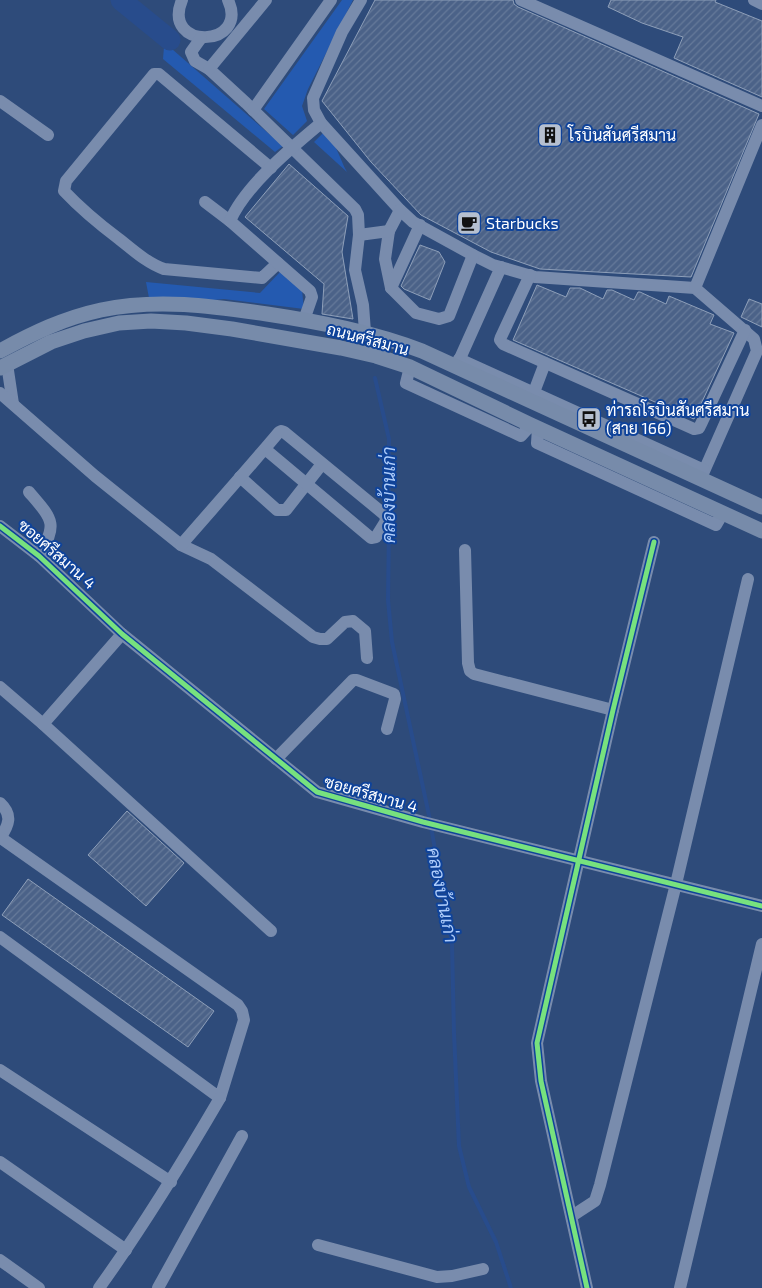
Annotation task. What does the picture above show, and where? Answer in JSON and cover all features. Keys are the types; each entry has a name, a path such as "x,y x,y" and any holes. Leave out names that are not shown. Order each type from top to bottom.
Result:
{"main road":[{"name":"ถนนศรีสมาน","path":"2,361 55,323 103,309 141,303 174,302 236,309 304,320 365,332 458,363 702,474 762,507"},
{"name":"ถนนศรีสมาน","path":"2,361 84,331 119,323 151,321 232,329 341,348 376,356 410,367 534,427 762,531"}],"street":[{"path":"182,0 179,7 181,24 193,36 201,38 210,38 218,35 229,23 231,14 228,0"},
{"path":"209,70 266,0"},
{"path":"253,110 331,0"},
{"path":"362,0 342,32 313,98 314,110 320,123 413,222 420,224 473,255 501,267 535,277 695,288 754,339 757,351 702,474 534,392 458,363 501,267"},
{"path":"521,0 762,106"},
{"path":"754,0 762,4"},
{"path":"201,38 192,52 195,61 209,70 253,110 356,209 359,236 356,270 365,332"},
{"path":"271,168 159,74 154,74 66,181 64,191 81,209 126,245 153,265 164,269 262,278 278,263"},
{"path":"0,101 48,135"},
{"path":"230,221 242,199 271,168 320,123"},
{"path":"695,288 762,125"},
{"path":"205,202 230,221 312,294 304,320"},
{"path":"400,210 389,231 385,259 391,288 416,313 439,319 449,316 473,255"},
{"path":"391,288 420,224"},
{"path":"359,236 389,231"},
{"path":"530,275 500,340 503,344 697,429 745,330"},
{"path":"2,361 13,404"},
{"path":"534,392 546,363"},
{"path":"0,393 95,476 181,544 211,559 314,637 327,639 345,622 353,621 365,631 367,658"},
{"path":"181,544 240,477 281,431 385,515 386,520 376,537 371,538 265,449"},
{"path":"240,477 277,510 282,511 286,510 322,464"},
{"path":"29,492 45,510 50,522 50,538 39,556"},
{"name":"ซอยศรีสมาน 4","path":"0,526 39,556 122,634 316,792 423,822 762,906"},
{"path":"587,1288 541,1081 537,1043 613,710 654,542"},
{"path":"465,550 468,663 470,671 474,674 613,710"},
{"path":"572,1216 595,1201 600,1185 676,884 748,579"},
{"path":"43,724 122,634"},
{"path":"276,759 353,680 394,694 395,699 387,729"},
{"path":"0,687 272,931"},
{"path":"0,803 6,808 9,817 6,830 0,838 238,1005 244,1020 220,1098 171,1182 99,1288"},
{"path":"0,937 220,1098"},
{"path":"680,1288 762,944"},
{"path":"0,1070 171,1182"},
{"path":"158,1288 242,1136"},
{"path":"0,1162 126,1250"},
{"path":"318,1245 437,1283 452,1276 483,1269"},
{"path":"0,1260 39,1288"}],"shaded area":[{"path":"342,0 353,0 308,89 302,106 307,121 293,135 264,109"},
{"path":"164,47 172,49 283,146 275,152 163,59"},
{"path":"324,132 334,145 347,172 314,142"},
{"path":"280,272 302,290 304,309 224,299 202,301 149,298 146,282 260,293"}],"building":[{"name":"โรบินสันศรีสมาน","path":"375,0 513,0 514,4 518,7 759,114 691,277 540,269 491,252 421,215 371,162 322,101"},
{"path":"611,0 716,0 715,2 762,21 762,97 674,58 683,37 642,23 608,7"},
{"path":"289,164 348,216 342,252 353,319 322,314 324,284 245,217"},
{"path":"420,245 439,252 445,262 430,300 401,286"},
{"path":"537,285 566,297 570,288 580,288 603,299 607,290 612,290 634,300 638,292 640,292 666,304 669,296 714,315 710,324 734,333 694,419 513,340"},
{"path":"749,299 762,304 762,327 741,317"},
{"path":"127,811 184,863 146,906 88,855"},
{"path":"28,879 214,1011 188,1047 2,915"}],"waterway":[{"name":"คลองบ้านเก่า","path":"121,0 170,40"},
{"name":"คลองบ้านเก่า","path":"375,378 389,439 389,514"},
{"name":"คลองบ้านเก่า","path":"389,526 388,600 392,642 430,820"},
{"name":"คลองบ้านเก่า","path":"431,827 452,944 459,1146 469,1187 496,1242 511,1288"}],"cycle path":[{"path":"0,526 39,556 122,634 317,792 423,822 762,906"},
{"path":"587,1288 541,1081 537,1043 613,710 654,542"}],"place":[{"name":"โรบินสันศรีสมาน","path":"550,135"},
{"name":"Starbucks","path":"469,223"},
{"name":"ท่ารถโรบินสันศรีสมาน (สาย 166)","path":"589,419"}]}
